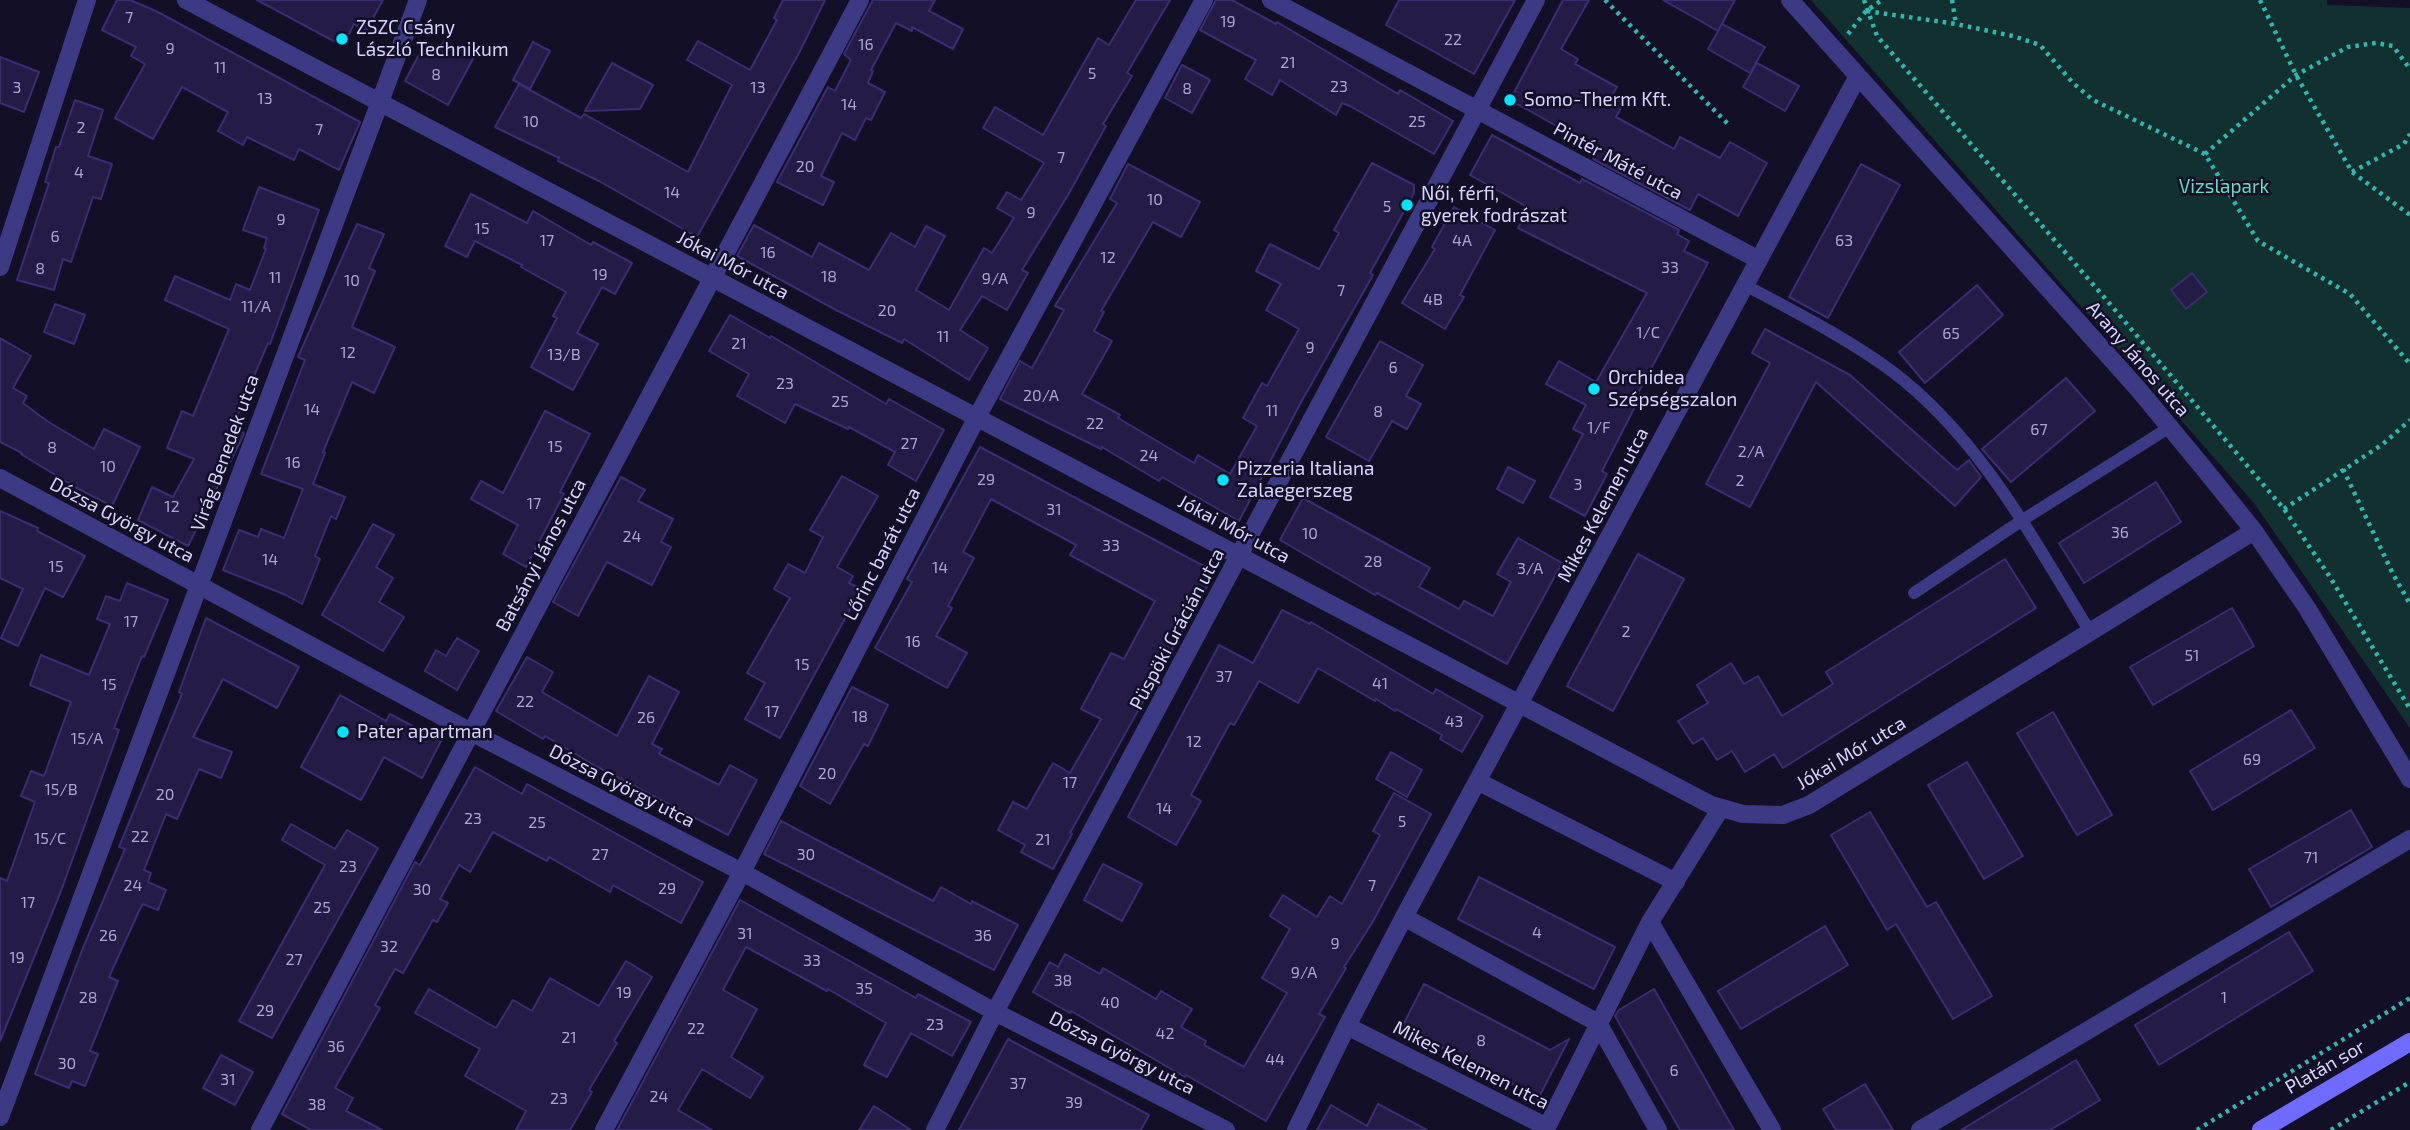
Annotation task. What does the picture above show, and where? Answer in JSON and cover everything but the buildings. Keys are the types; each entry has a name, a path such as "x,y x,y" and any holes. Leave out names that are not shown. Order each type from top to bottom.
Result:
{"street":[{"path":"0,267 87,0"},
{"name":"Jókai Mór utca","path":"186,0 1520,703 1721,808 1743,814 1783,815 1809,805 2089,630 2254,531"},
{"name":"Virág Benedek utca","path":"0,1118 418,0"},
{"name":"Batsányi János utca","path":"260,1130 860,0"},
{"name":"Lőrinc barát utca","path":"604,1130 977,416 1203,0"},
{"name":"Pintér Máté utca","path":"1271,0 1759,260"},
{"name":"Püspöki Grácián utca","path":"935,1130 995,1012 1536,0"},
{"name":"Arany János utca","path":"1790,0 2170,427 2254,531 2307,608 2410,779"},
{"name":"Mikes Kelemen utca","path":"1296,1130 1404,917 1858,76"},
{"name":"Dózsa György utca","path":"0,478 471,732 741,872 995,1012 1226,1130"},
{"path":"1479,782 1676,882"},
{"name":"Mikes Kelemen utca","path":"1347,1026 1547,1127 1650,922 1721,808"},
{"path":"1920,1130 2410,839"},
{"path":"1404,917 1598,1023 1658,1130"},
{"path":"1650,922 1772,1130"},
{"name":"Platán sor","path":"2261,1130 2410,1042"}],"lane":[{"path":"1745,285 1838,335 1894,373 1950,423 2007,498 2089,630"},
{"path":"1914,593 2021,521 2170,427"}],"path":[{"path":"1605,0 1729,125"},
{"path":"1864,0 1877,36 2113,307 2284,509 2330,577 2410,709"},
{"path":"1834,50 1867,11 1882,0"},
{"path":"1952,0 1956,24"},
{"path":"2260,0 2296,75 2352,172 2410,215"},
{"path":"1867,11 1956,24 2040,44 2073,83 2093,100 2205,154 2258,241 2350,293 2410,364"},
{"path":"2205,154 2296,75 2348,47 2376,43 2393,46 2410,69"},
{"path":"2352,172 2404,144 2410,134"},
{"path":"2284,509 2383,444 2410,421"},
{"path":"2343,469 2410,604"},
{"path":"2197,1130 2410,998"},
{"path":"2331,1130 2410,1082"}],"green space":[{"name":"Vizslapark","path":"1811,0 2327,0 2327,5 2410,8 2410,728 2254,503"}],"place":[{"name":"ZSZC Csány László Technikum","path":"342,39"},
{"name":"Somo-Therm Kft.","path":"1510,100"},
{"name":"Női, férfi, gyerek fodrászat","path":"1407,205"},
{"name":"Orchidea Szépségszalon","path":"1594,389"},
{"name":"Pizzeria Italiana Zalaegerszeg","path":"1223,480"},
{"name":"Pater apartman","path":"343,732"}]}
